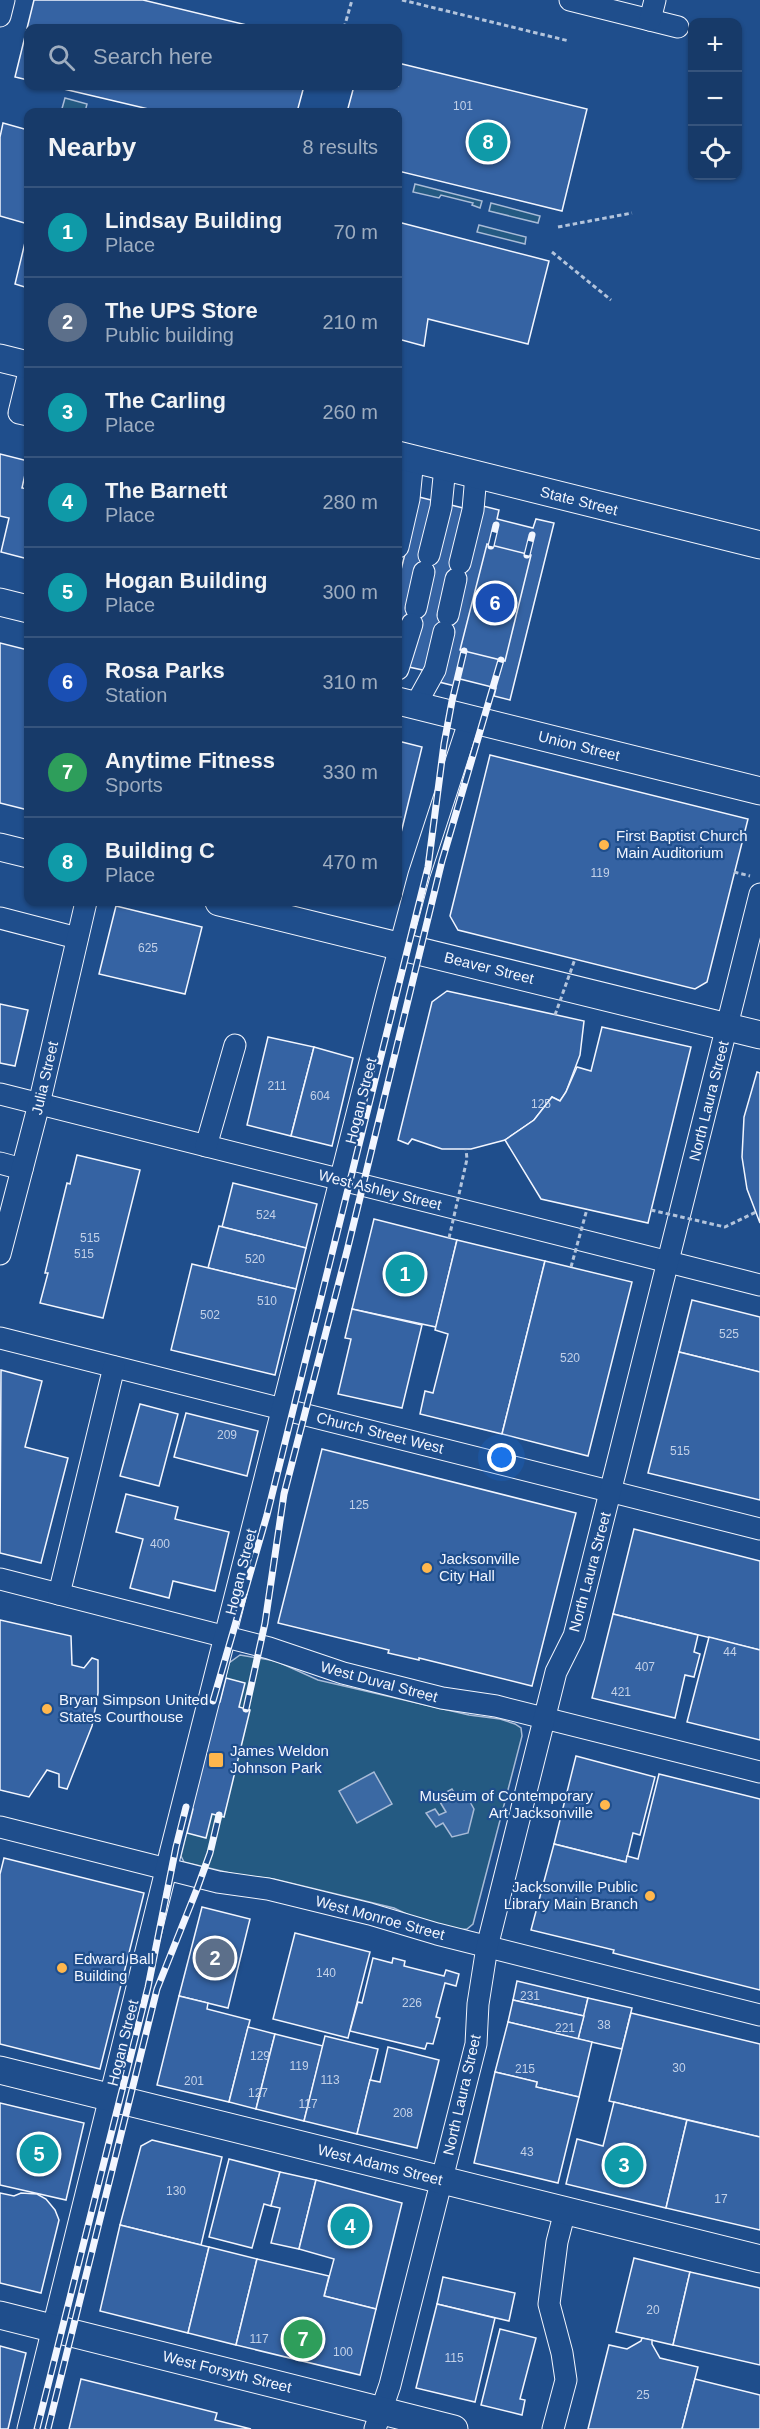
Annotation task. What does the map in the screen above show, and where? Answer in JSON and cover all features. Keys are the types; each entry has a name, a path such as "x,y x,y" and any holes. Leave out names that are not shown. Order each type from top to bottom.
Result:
{"main road":[{"path":"0,358 24,364"},
{"name":"State Street","path":"405,457 760,545"},
{"path":"0,602 24,605"},
{"name":"Union Street","path":"406,704 760,791"},
{"path":"0,847 24,853"},
{"name":"Beaver Street","path":"235,906 760,1035"},
{"name":"West Adams Street","path":"0,2070 760,2259"},
{"name":"West Forsyth Street","path":"0,2314 378,2420 454,2429"}],"street":[{"path":"0,16 4,0"},
{"path":"570,0 652,10 678,27"},
{"path":"24,392 19,413 24,414"},
{"path":"402,530 409,499 405,457"},
{"path":"402,656 441,507 445,467"},
{"path":"406,704 435,670 473,510 476,474"},
{"name":"Hogan Street","path":"28,2429 224,1636 400,946 419,875 470,719"},
{"name":"North Laura Street","path":"378,2420 390,2385 476,2044 478,2004 487,1947 557,1667 574,1635 611,1491 728,1028 756,885"},
{"name":"Julia Street","path":"0,1254 39,1104 85,906"},
{"path":"0,918 77,938"},
{"path":"206,1146 235,1045"},
{"name":"West Ashley Street","path":"0,1094 760,1285"},
{"path":"0,1163 22,1169"},
{"name":"Church Street West","path":"0,1338 760,1529"},
{"path":"58,1594 114,1367"},
{"name":"West Duval Street","path":"0,1579 269,1648 343,1673 442,1698 485,1704 544,1718 760,1772"},
{"name":"West Monroe Street","path":"0,1827 224,1884 268,1889 359,1911 487,1947 760,2015"},
{"path":"553,2429 566,2380 549,2304 557,2242 565,2211"}],"path":[{"path":"346,24 352,0"},
{"path":"402,0 569,41"},
{"path":"558,227 632,213"},
{"path":"552,252 611,300"},
{"path":"734,872 756,885"},
{"path":"555,1015 575,959"},
{"path":"449,1238 467,1159 465,1149"},
{"path":"571,1267 587,1209"},
{"path":"651,1210 725,1227 756,1212"}],"shaded area":[{"path":"65,98 87,104 86,108 62,108"},
{"path":"415,184 482,201 480,208 472,205 473,203 441,195 439,198 413,192"},
{"path":"491,203 540,216 538,223 489,211"},
{"path":"479,225 526,237 525,244 477,232"},
{"name":"James Weldon Johnson Park","path":"240,1655 276,1661 318,1680 469,1715 500,1719 521,1728 522,1736 473,1924 467,1929 458,1930 421,1921 394,1908 274,1879 238,1875 184,1862 181,1856 229,1663"},
{"path":"374,1772 392,1804 357,1823 339,1791"},
{"path":"452,1789 456,1796 464,1791 474,1809 468,1833 452,1837 443,1823 436,1827 426,1813 435,1809 439,1815 446,1812 437,1797"}],"building":[{"path":"34,0 143,0 242,24 28,24"},
{"path":"24,41 24,79 15,77"},
{"path":"402,64 587,109 562,211 402,172 402,108 348,108 353,90 402,90"},
{"path":"68,90 303,90 298,108 144,108"},
{"path":"3,123 24,129 24,223 0,216 0,137"},
{"path":"402,223 549,261 528,344 428,319 424,346 402,340"},
{"path":"24,247 24,287 15,284"},
{"path":"0,454 24,460 22,488 24,488 24,558 1,552 9,518 0,516"},
{"path":"419,497 467,509 483,506 499,510 497,519 533,528 536,519 554,523 510,700 494,696 496,688 456,678 455,686 439,682 427,671 409,667 402,657 402,566"},
{"path":"487,544 531,555 505,661 460,650"},
{"path":"0,643 24,649 24,809 0,803"},
{"path":"402,742 422,747 402,829"},
{"name":"First Baptist Church Main Auditorium","path":"490,755 748,819 707,982 695,989 458,930 450,916"},
{"path":"116,906 202,927 185,994 99,974"},
{"path":"447,991 584,1021 580,1055 566,1092 560,1101 552,1097 534,1120 505,1140 471,1149 442,1149 412,1139 408,1144 398,1140 432,1002"},
{"path":"0,1004 28,1010 15,1066 0,1063"},
{"path":"602,1027 691,1047 648,1223 541,1199 505,1140 534,1120 552,1097 560,1101 577,1067 591,1071"},
{"path":"268,1037 314,1047 291,1136 247,1125"},
{"path":"314,1047 353,1058 332,1146 291,1136"},
{"path":"757,1072 760,1073 760,1223 747,1189 742,1157 744,1117"},
{"path":"77,1155 140,1170 103,1318 40,1303 67,1183 70,1184"},
{"path":"233,1183 317,1204 306,1248 222,1227"},
{"path":"374,1219 457,1240 436,1327 352,1309"},
{"path":"219,1226 306,1248 296,1289 208,1268"},
{"path":"457,1240 545,1261 502,1434 420,1414 425,1391 433,1393 448,1334 435,1330"},
{"path":"545,1261 632,1282 588,1456 502,1434"},
{"path":"192,1264 296,1289 275,1375 171,1350"},
{"path":"692,1300 760,1317 760,1372 679,1352"},
{"path":"352,1309 422,1325 402,1408 338,1394 351,1339 345,1338"},
{"path":"679,1352 760,1372 760,1500 648,1473"},
{"path":"1,1370 42,1381 25,1447 68,1458 41,1563 0,1553"},
{"path":"140,1404 178,1414 159,1486 120,1476"},
{"path":"186,1413 258,1431 247,1476 174,1457"},
{"name":"Jacksonville City Hall","path":"322,1449 576,1513 532,1686 419,1658 419,1660 388,1653 389,1650 278,1623"},
{"path":"126,1494 178,1507 175,1519 229,1532 215,1591 173,1581 169,1598 130,1588 143,1539 116,1532"},
{"path":"634,1529 760,1561 760,1650 613,1614"},
{"path":"613,1614 698,1635 694,1652 700,1654 694,1677 685,1675 675,1718 592,1698"},
{"name":"Bryan Simpson United States Courthouse","path":"0,1620 71,1636 72,1665 84,1668 92,1658 98,1660 98,1693 92,1726 67,1789 59,1787 59,1774 47,1770 29,1797 0,1790"},
{"path":"709,1637 760,1650 760,1740 687,1722"},
{"name":"James Weldon Johnson Park","path":"226,1678 245,1683 239,1707 250,1710 224,1817 212,1814 206,1838 187,1833 193,1809 182,1806 209,1700 220,1702"},
{"name":"Museum of Contemporary Art Jacksonville","path":"576,1756 655,1777 640,1835 633,1833 626,1862 554,1844"},
{"name":"Jacksonville Public Library Main Branch","path":"659,1774 760,1799 760,1990 531,1930 554,1844 626,1862 627,1856 638,1859"},
{"name":"Edward Ball Building","path":"4,1858 144,1893 100,2069 0,2044 0,1874"},
{"path":"202,1907 250,1919 228,2008 179,1996"},
{"path":"295,1933 370,1952 348,2038 273,2019"},
{"path":"373,1958 392,1963 393,1958 405,1961 404,1966 444,1976 446,1970 459,1974 456,1986 445,1983 436,2017 440,2018 433,2044 427,2043 425,2049 350,2031 358,2002 362,2003"},
{"path":"517,1981 588,1998 584,2016 513,2000"},
{"path":"179,1996 208,2003 207,2009 250,2020 229,2102 157,2085"},
{"path":"588,1998 632,2008 622,2049 578,2039"},
{"path":"513,2000 584,2016 578,2039 508,2022"},
{"path":"631,2013 760,2044 760,2137 609,2101"},
{"path":"508,2022 592,2042 579,2097 536,2087 537,2082 495,2072"},
{"path":"248,2027 275,2034 256,2109 229,2102"},
{"path":"275,2034 323,2046 304,2121 256,2109"},
{"path":"325,2036 378,2049 357,2134 304,2121"},
{"path":"388,2047 439,2060 417,2148 357,2134 370,2080 380,2082"},
{"path":"495,2072 537,2082 536,2087 579,2097 558,2183 474,2163"},
{"path":"614,2102 687,2120 666,2208 566,2184 577,2139 603,2146"},
{"path":"0,2103 84,2123 66,2200 0,2185"},
{"path":"687,2120 760,2137 760,2230 666,2208"},
{"path":"152,2140 222,2157 201,2245 120,2225 141,2146"},
{"path":"229,2159 280,2172 271,2206 264,2204 252,2248 209,2237"},
{"path":"280,2172 316,2180 299,2249 271,2243 280,2208 271,2206"},
{"path":"316,2180 402,2203 376,2309 324,2296 334,2259 299,2249"},
{"path":"0,2193 14,2196 21,2193 37,2194 46,2199 55,2210 59,2220 41,2293 0,2283"},
{"path":"120,2225 209,2247 188,2333 100,2311"},
{"path":"209,2247 257,2259 236,2345 188,2333"},
{"path":"634,2258 690,2272 673,2345 616,2332"},
{"path":"257,2259 329,2276 324,2296 376,2309 360,2375 236,2345"},
{"path":"690,2272 760,2288 760,2365 673,2345"},
{"path":"443,2277 515,2293 509,2321 437,2304"},
{"path":"437,2304 495,2318 475,2402 416,2388"},
{"path":"500,2329 536,2338 520,2399 525,2400 522,2415 481,2405"},
{"path":"642,2338 652,2340 660,2358 698,2367 682,2429 588,2429 609,2345 627,2349 641,2341"},
{"path":"0,2346 26,2353 8,2429 0,2429"},
{"path":"81,2379 217,2413 215,2420 251,2429 69,2429"},
{"path":"695,2379 760,2395 760,2429 682,2429"}],"railway":[{"path":"491,546 496,525"},
{"path":"527,555 532,535"},
{"path":"213,1701 267,1515 428,867 444,744 464,651"},
{"path":"246,1709 265,1623 284,1494 347,1251 442,861 501,660"},
{"path":"37,2429 148,1987 186,1807"},
{"path":"48,2429 157,1989 210,1853 219,1815"}],"place":[{"name":"Building C","path":"488,142"},
{"name":"Rosa Parks","path":"495,603"},
{"name":"First Baptist Church Main Auditorium","path":"604,845"},
{"name":"Lindsay Building","path":"405,1274"},
{"name":"Jacksonville City Hall","path":"427,1568"},
{"name":"Bryan Simpson United States Courthouse","path":"47,1709"},
{"name":"James Weldon Johnson Park","path":"216,1760"},
{"name":"Museum of Contemporary Art Jacksonville","path":"605,1805"},
{"name":"Jacksonville Public Library Main Branch","path":"650,1896"},
{"name":"The UPS Store","path":"215,1958"},
{"name":"Edward Ball Building","path":"62,1968"},
{"name":"Hogan Building","path":"39,2154"},
{"name":"The Carling","path":"624,2165"},
{"name":"The Barnett","path":"350,2226"},
{"name":"Anytime Fitness","path":"303,2339"}]}
